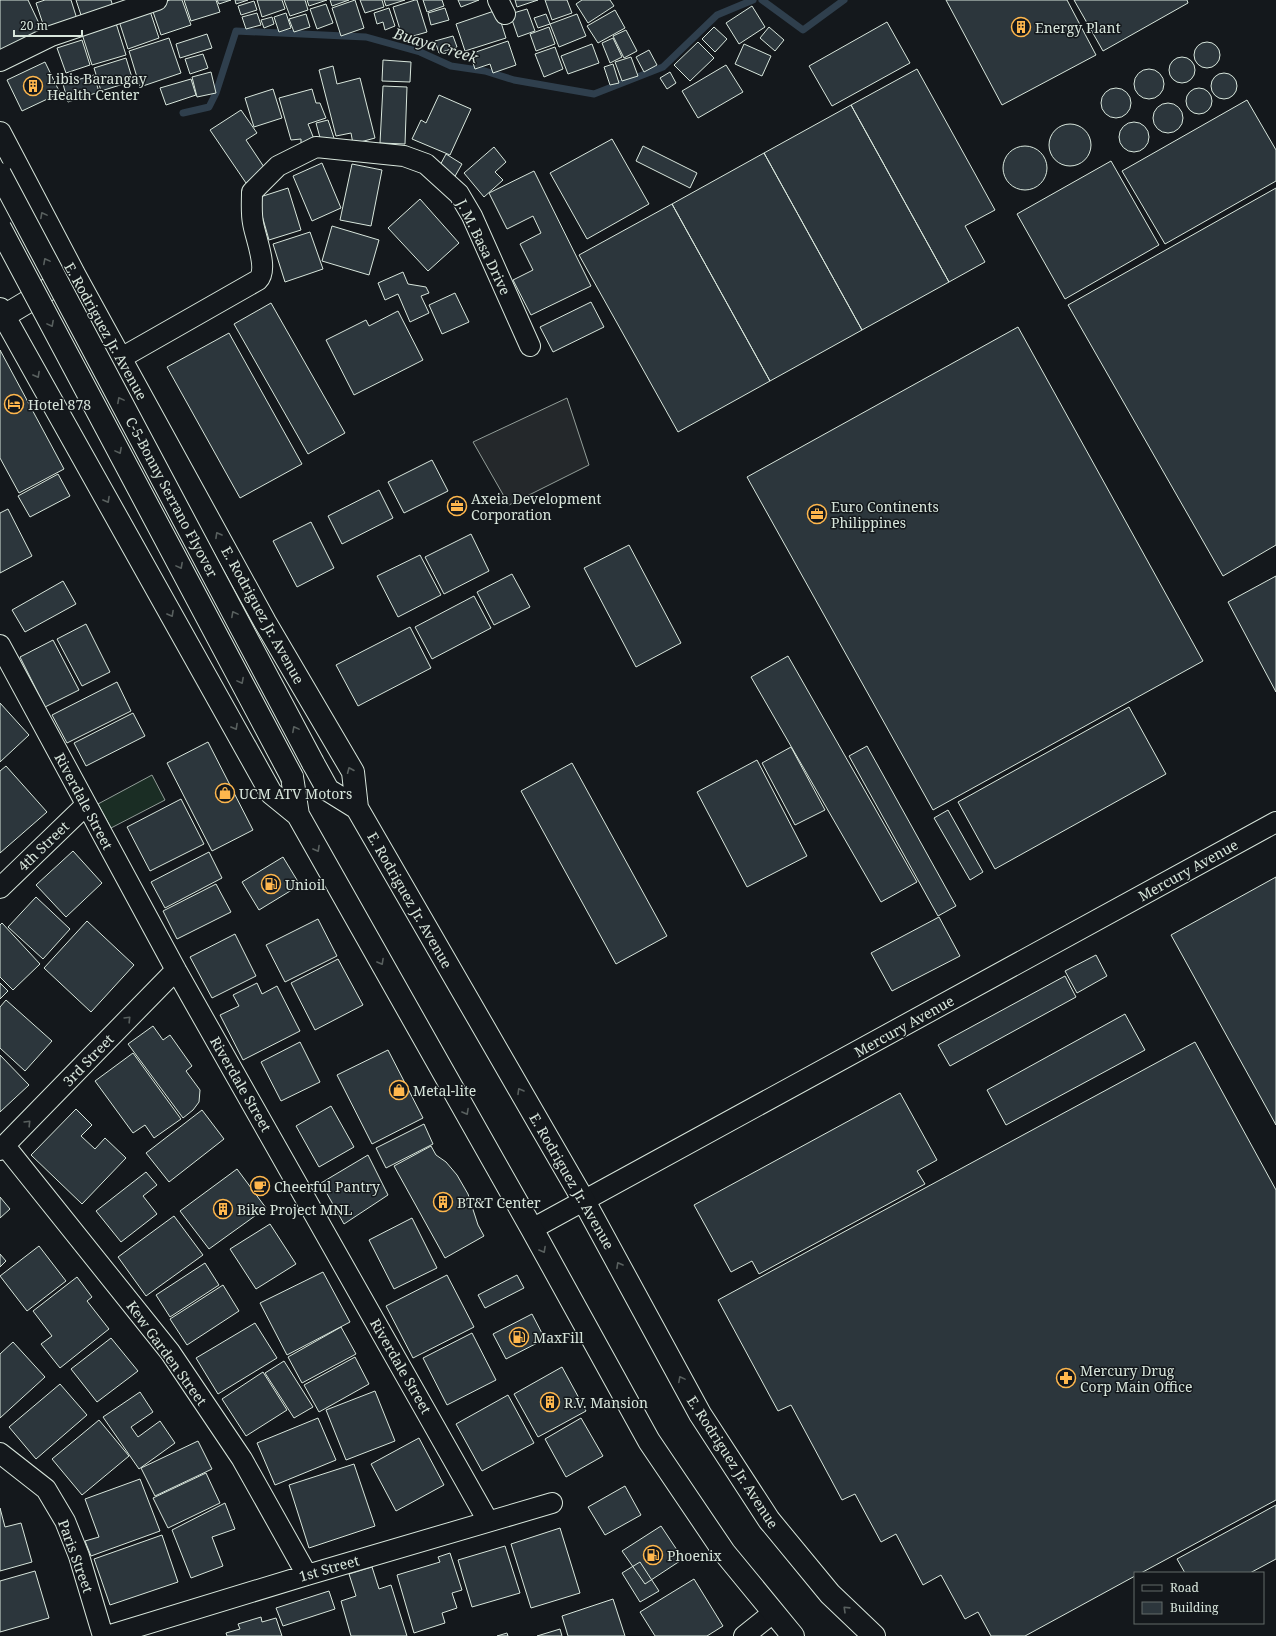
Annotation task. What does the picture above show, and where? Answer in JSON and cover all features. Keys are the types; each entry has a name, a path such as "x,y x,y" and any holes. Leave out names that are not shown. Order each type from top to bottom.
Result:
{"main road":[{"name":"E. Rodriguez Jr. Avenue","path":"0,133 74,274 266,622 353,772 357,808 584,1201 700,1414 769,1520 830,1594 874,1636"},
{"name":"C-5-Bonny Serrano Flyover","path":"0,174 328,790 357,808"},
{"name":"C-5-Bonny Serrano Flyover","path":"0,228 292,777 298,815"},
{"path":"74,274 2,313 271,793 298,815 532,1229 649,1441 724,1552 793,1636"}],"street":[{"path":"0,61 51,36 153,1"},
{"name":"J. M. Basa Drive","path":"121,358 258,280 263,271 252,222 252,192 278,166 316,147 404,156 426,164 458,194 472,216 530,346"},
{"name":"Riverdale Street","path":"1,648 176,970 488,1521"},
{"name":"4th Street","path":"0,888 86,805"},
{"name":"Mercury Avenue","path":"532,1229 1276,822"},
{"name":"3rd Street","path":"3,1148 176,970"},
{"name":"Kew Garden Street","path":"3,1148 170,1352 242,1459 307,1575"},
{"name":"Paris Street","path":"3,1459 46,1489 65,1520 79,1556 103,1636"},
{"name":"1st Street","path":"107,1636 552,1502"},
{"path":"744,1636 773,1613"}],"green space":[{"path":"152,775 165,800 111,828 98,804"}],"shaded area":[{"path":"567,398 589,465 509,505 473,442"}],"building":[{"path":"0,0 28,0 44,34 0,55"},
{"path":"45,0 71,0 77,19 45,30 36,3"},
{"path":"76,0 111,0 113,7 82,18"},
{"path":"170,0 182,0 191,25 161,35 151,6"},
{"path":"184,0 216,0 220,12 191,21"},
{"path":"217,0 231,0 219,4"},
{"path":"235,0 248,0 236,4"},
{"path":"257,0 282,0 285,9 262,17"},
{"path":"284,0 305,0 308,10 290,16"},
{"path":"307,0 327,0 309,6"},
{"path":"330,0 349,0 332,6"},
{"path":"355,0 364,28 341,36 332,8"},
{"path":"360,0 382,0 384,7 365,13"},
{"path":"384,0 405,0 386,6"},
{"path":"417,0 427,32 403,39 393,7"},
{"path":"423,0 442,0 444,6 427,12"},
{"path":"458,0 479,0 461,7"},
{"path":"515,0 538,0 517,7"},
{"path":"545,0 567,0 572,13 552,20"},
{"path":"582,0 610,0 614,6 588,23 576,4"},
{"name":"Energy Plant","path":"946,0 1067,0 1096,55 1002,105"},
{"name":"Energy Plant","path":"1074,0 1187,0 1188,3 1103,51"},
{"path":"254,1 257,10 241,15 238,6"},
{"path":"326,4 333,23 317,29 310,9"},
{"path":"752,6 765,27 739,44 726,23"},
{"path":"149,8 159,38 128,49 118,18"},
{"path":"389,8 395,26 385,30 383,22 377,24 374,13"},
{"path":"445,8 449,20 431,25 428,13"},
{"path":"527,9 535,31 518,37 510,14"},
{"path":"497,10 506,38 465,51 456,24"},
{"path":"615,10 625,28 598,43 587,26"},
{"path":"257,13 261,25 246,29 242,17"},
{"path":"286,13 291,28 279,32 274,17"},
{"path":"306,14 310,27 294,32 289,19"},
{"path":"546,14 550,24 538,28 534,18"},
{"path":"577,14 586,36 559,47 550,24"},
{"path":"272,17 274,24 264,28 261,20"},
{"path":"115,20 126,55 92,65 81,31"},
{"path":"887,22 910,63 832,106 809,66"},
{"path":"549,27 555,44 536,51 530,34"},
{"path":"714,27 727,39 715,52 702,39"},
{"path":"769,27 784,40 775,51 760,38"},
{"path":"626,30 637,51 624,58 613,36"},
{"path":"207,34 212,48 180,58 176,44"},
{"path":"453,36 457,47 439,53 435,41"},
{"path":"169,38 181,73 140,87 129,51"},
{"path":"613,38 622,57 610,63 602,43"},
{"path":"82,40 90,65 66,73 57,48"},
{"path":"508,41 516,65 493,73 490,64 475,69 470,54"},
{"path":"698,42 714,58 690,81 674,65"},
{"path":"1207,42 1216,46 1220,55 1216,64 1207,68 1198,64 1194,55 1198,46"},
{"path":"592,44 599,63 568,74 561,56"},
{"path":"744,44 771,56 762,76 735,64"},
{"path":"555,47 563,69 544,77 535,54"},
{"path":"649,50 657,65 644,72 636,57"},
{"path":"203,54 208,68 190,74 185,59"},
{"path":"631,57 638,76 622,81 615,62"},
{"path":"1182,57 1191,61 1195,70 1191,79 1182,83 1173,79 1169,70 1173,61"},
{"path":"126,58 133,81 101,91 94,68"},
{"path":"383,60 411,62 410,82 382,81"},
{"name":"Libis Barangay Health Center","path":"45,62 60,93 22,111 7,80"},
{"path":"613,64 619,83 610,85 604,67"},
{"path":"726,65 743,92 698,118 682,91"},
{"path":"333,66 337,84 360,78 375,138 353,144 351,133 336,136 319,70"},
{"path":"917,69 995,210 965,226 985,262 949,282 851,105"},
{"path":"1149,69 1160,73 1164,84 1160,95 1149,99 1138,95 1134,84 1138,73"},
{"path":"211,72 216,93 197,97 192,77"},
{"path":"670,72 676,83 667,89 660,78"},
{"path":"1224,73 1233,77 1237,86 1233,95 1224,99 1215,95 1211,86 1215,77"},
{"path":"94,75 99,92 68,102 63,84"},
{"path":"191,79 196,95 166,105 160,88"},
{"path":"383,86 407,87 405,144 380,143"},
{"path":"1116,88 1127,92 1131,103 1127,114 1116,118 1105,114 1101,103 1105,92"},
{"path":"1199,88 1208,92 1212,101 1208,110 1199,114 1190,110 1186,101 1190,92"},
{"path":"273,89 282,118 254,127 245,98"},
{"path":"312,89 316,103 320,103 326,118 308,124 316,144 301,149 301,139 291,140 279,98"},
{"path":"439,95 471,109 450,155 412,139 421,120 426,123"},
{"path":"1247,100 1276,150 1276,181 1165,244 1122,171"},
{"path":"1168,103 1179,107 1183,118 1179,129 1168,133 1157,129 1153,118 1157,107"},
{"path":"851,105 949,282 862,330 764,153"},
{"path":"241,110 257,133 246,140 266,170 246,183 210,130"},
{"path":"328,120 335,141 322,145 316,123"},
{"path":"1134,122 1145,126 1149,137 1145,148 1134,152 1123,148 1119,137 1123,126"},
{"path":"1066,124 1074,124 1082,127 1088,133 1091,145 1088,157 1082,163 1074,166 1066,166 1058,163 1052,157 1049,149 1049,141 1052,133 1058,127"},
{"path":"612,139 649,204 587,239 550,173"},
{"path":"643,146 697,173 690,188 636,161"},
{"path":"1021,146 1029,146 1041,152 1047,164 1047,172 1041,184 1029,190 1021,190 1009,184 1003,172 1003,164 1009,152"},
{"path":"494,147 506,162 495,172 503,180 484,197 464,173"},
{"path":"764,153 862,330 770,381 672,204"},
{"path":"446,154 462,164 454,178 438,169"},
{"path":"1111,161 1159,245 1065,299 1017,214"},
{"path":"322,163 341,208 312,221 293,176"},
{"path":"352,164 382,170 371,226 340,220"},
{"path":"534,171 591,286 531,315 513,280 533,270 520,244 541,233 533,216 507,229 489,193"},
{"path":"288,188 301,230 269,240 257,198"},
{"path":"1276,188 1276,545 1223,576 1068,305"},
{"path":"420,199 459,243 428,271 388,228"},
{"path":"672,204 770,381 678,432 579,255"},
{"path":"332,226 379,240 369,275 322,261"},
{"path":"310,232 323,269 285,282 273,244"},
{"path":"403,272 408,284 426,287 429,293 421,296 429,313 410,322 398,294 385,300 378,283"},
{"path":"455,293 469,322 442,334 429,305"},
{"path":"591,302 604,327 553,352 540,327"},
{"path":"271,303 345,433 308,454 234,324"},
{"path":"398,311 423,360 354,395 326,340 366,320 369,326"},
{"path":"1018,327 1203,661 933,810 747,477"},
{"path":"229,333 302,464 240,498 167,367"},
{"name":"Hotel 878","path":"0,350 64,469 19,493 0,458"},
{"path":"432,460 448,491 404,513 388,482"},
{"path":"58,474 70,496 30,517 18,496"},
{"path":"379,490 393,518 342,544 328,516"},
{"path":"8,509 32,556 0,573 0,513"},
{"path":"311,522 334,568 297,587 273,541"},
{"path":"471,534 489,571 444,594 425,557"},
{"path":"629,545 681,643 636,667 584,568"},
{"path":"420,555 441,595 398,617 377,576"},
{"path":"512,574 530,607 494,625 477,592"},
{"path":"1276,576 1276,692 1228,602"},
{"path":"63,581 76,604 25,632 12,610"},
{"path":"474,596 491,628 432,659 415,627"},
{"path":"86,624 110,672 82,686 57,639"},
{"path":"410,627 431,668 358,706 336,665"},
{"path":"53,640 79,690 45,707 20,657"},
{"path":"788,656 917,882 881,902 751,677"},
{"path":"117,682 131,711 67,743 52,715"},
{"path":"0,703 29,735 0,762"},
{"path":"1129,707 1166,774 995,869 958,802"},
{"path":"133,713 145,736 86,766 74,743"},
{"path":"208,742 253,830 212,851 167,763"},
{"path":"867,746 956,906 938,916 849,756"},
{"path":"791,747 825,810 795,825 762,763"},
{"path":"757,760 807,856 747,887 697,792"},
{"path":"572,763 667,936 616,964 521,791"},
{"path":"6,766 47,812 0,853 0,771"},
{"path":"181,799 204,844 150,871 127,827"},
{"path":"948,810 983,872 970,880 934,818"},
{"path":"73,851 102,883 66,917 36,885"},
{"path":"209,852 222,878 165,908 151,882"},
{"name":"Unioil","path":"283,857 300,885 259,910 242,882"},
{"path":"1276,877 1276,1125 1171,935"},
{"path":"216,884 231,912 177,939 163,911"},
{"path":"36,897 70,929 43,959 8,927"},
{"path":"939,917 960,956 892,991 871,953"},
{"path":"318,919 337,956 285,982 266,945"},
{"path":"87,921 134,965 91,1012 44,968"},
{"path":"2,923 40,964 13,990 0,977 0,925"},
{"path":"235,934 256,976 212,998 190,957"},
{"path":"1096,955 1107,976 1077,993 1065,971"},
{"path":"338,959 363,1005 315,1030 291,983"},
{"path":"1065,976 1076,997 950,1066 938,1045"},
{"path":"0,983 8,991 0,999"},
{"path":"257,983 262,994 277,986 300,1031 243,1060 220,1015 239,1006 233,995"},
{"path":"6,1000 52,1041 25,1071 0,1048 0,1007"},
{"path":"1125,1014 1145,1050 1006,1125 987,1090"},
{"path":"153,1026 163,1040 170,1035 192,1066 186,1071 200,1090 199,1102 193,1110 183,1118 128,1044"},
{"path":"300,1042 320,1082 281,1101 261,1062"},
{"path":"1195,1042 1276,1190 1276,1500 1143,1572 1134,1572 1134,1577 1025,1636 991,1636 978,1612 965,1619 941,1575 923,1585 896,1534 881,1542 855,1494 842,1500 791,1405 778,1411 718,1300"},
{"path":"388,1050 423,1118 372,1144 337,1075"},
{"path":"133,1053 181,1119 154,1138 145,1125 133,1133 95,1081"},
{"path":"0,1055 29,1085 0,1112"},
{"path":"900,1093 937,1160 917,1171 925,1184 759,1274 752,1261 731,1272 694,1205"},
{"path":"331,1106 354,1147 319,1167 296,1126"},
{"path":"76,1109 92,1125 81,1136 95,1149 105,1138 126,1158 82,1204 31,1155"},
{"path":"202,1110 224,1139 169,1182 146,1153"},
{"path":"424,1124 433,1144 386,1168 376,1148"},
{"name":"BT&T Center","path":"431,1146 436,1155 446,1162 457,1175 468,1194 478,1225 484,1236 445,1258 394,1166"},
{"path":"368,1155 388,1195 344,1224 321,1183"},
{"name":"Bike Project MNL","path":"237,1169 266,1208 209,1249 180,1211"},
{"path":"146,1172 157,1185 143,1196 157,1214 121,1242 96,1211"},
{"path":"0,1197 10,1209 0,1218"},
{"path":"174,1216 203,1255 146,1296 118,1257"},
{"path":"412,1218 437,1268 394,1289 369,1240"},
{"path":"270,1224 296,1264 256,1289 230,1249"},
{"path":"39,1246 66,1281 27,1311 0,1276"},
{"path":"0,1254 6,1261 0,1267"},
{"path":"205,1263 219,1285 170,1317 156,1295"},
{"path":"323,1272 350,1322 287,1355 260,1303"},
{"path":"447,1275 474,1327 413,1358 386,1306"},
{"path":"517,1275 524,1288 485,1308 478,1295"},
{"path":"77,1277 92,1297 87,1301 109,1329 60,1368 41,1344 52,1336 33,1311"},
{"path":"223,1285 239,1311 187,1345 170,1319"},
{"name":"MaxFill","path":"532,1314 545,1339 506,1359 493,1334"},
{"path":"255,1323 277,1358 218,1394 196,1358"},
{"path":"341,1327 356,1354 302,1383 288,1357"},
{"path":"472,1333 496,1380 447,1405 423,1358"},
{"path":"111,1338 138,1371 97,1402 71,1369"},
{"path":"13,1342 45,1377 0,1418 0,1354"},
{"path":"355,1357 369,1384 319,1412 304,1385"},
{"path":"284,1361 313,1407 294,1418 265,1373"},
{"name":"R.V. Mansion","path":"562,1367 586,1411 538,1437 514,1394"},
{"path":"263,1372 287,1410 246,1436 222,1399"},
{"path":"60,1384 87,1415 36,1459 9,1427"},
{"path":"375,1391 395,1441 346,1460 326,1410"},
{"path":"140,1392 153,1412 131,1427 138,1437 160,1421 175,1443 139,1469 103,1417"},
{"path":"508,1395 534,1443 482,1471 456,1424"},
{"path":"318,1418 336,1460 275,1485 257,1443"},
{"path":"581,1418 603,1456 566,1477 545,1439"},
{"path":"99,1420 129,1456 82,1495 52,1459"},
{"path":"419,1438 444,1485 396,1511 371,1464"},
{"path":"198,1441 212,1469 155,1496 141,1468"},
{"path":"354,1464 375,1526 309,1548 289,1485"},
{"path":"206,1473 220,1503 168,1528 153,1498"},
{"path":"140,1479 160,1531 91,1556 85,1541 99,1537 85,1499"},
{"path":"625,1486 641,1515 605,1535 588,1507"},
{"path":"225,1503 235,1529 212,1537 223,1566 191,1578 172,1530"},
{"path":"1276,1505 1276,1559 1252,1572 1184,1572 1177,1559"},
{"path":"0,1508 5,1527 21,1523 32,1562 0,1571"},
{"name":"Phoenix","path":"661,1526 683,1559 645,1584 622,1551"},
{"path":"560,1528 580,1593 531,1608 511,1544"},
{"path":"162,1535 178,1582 110,1605 94,1559"},
{"path":"505,1546 520,1593 472,1607 458,1560"},
{"path":"450,1553 462,1590 452,1593 457,1608 442,1613 445,1623 414,1633 397,1575 440,1562 438,1557"},
{"path":"640,1562 659,1591 640,1602 622,1573"},
{"path":"372,1567 379,1589 391,1585 407,1636 351,1636 341,1601 356,1596 349,1574"},
{"path":"35,1571 49,1618 0,1632 0,1581"},
{"path":"694,1579 723,1626 707,1636 655,1636 640,1612"},
{"path":"329,1591 335,1609 283,1626 276,1608"},
{"path":"613,1599 625,1636 568,1636 562,1616"},
{"path":"261,1617 262,1622 276,1618 282,1636 227,1636 226,1633 240,1629 238,1624"},
{"path":"560,1629 562,1636 537,1636"},
{"path":"507,1633 508,1636 497,1636"}],"waterway":[{"name":"Buaya Creek","path":"183,113 209,107 216,93 236,31 366,37 420,52 451,66 485,71 514,80 594,94 663,67 717,15 753,0"},
{"name":"Buaya Creek","path":"762,0 803,30 844,0"}],"place":[{"name":"Energy Plant","path":"1021,27"},
{"name":"Libis Barangay Health Center","path":"33,86"},
{"name":"Hotel 878","path":"14,404"},
{"name":"Axeia Development Corporation","path":"457,506"},
{"name":"Euro Continents Philippines","path":"817,514"},
{"name":"UCM ATV Motors","path":"225,793"},
{"name":"Unioil","path":"271,884"},
{"name":"Metal-lite","path":"399,1090"},
{"name":"Cheerful Pantry","path":"260,1186"},
{"name":"BT&T Center","path":"443,1202"},
{"name":"Bike Project MNL","path":"223,1209"},
{"name":"MaxFill","path":"519,1337"},
{"name":"Mercury Drug Corp Main Office","path":"1066,1378"},
{"name":"R.V. Mansion","path":"550,1402"},
{"name":"Phoenix","path":"653,1555"}]}
